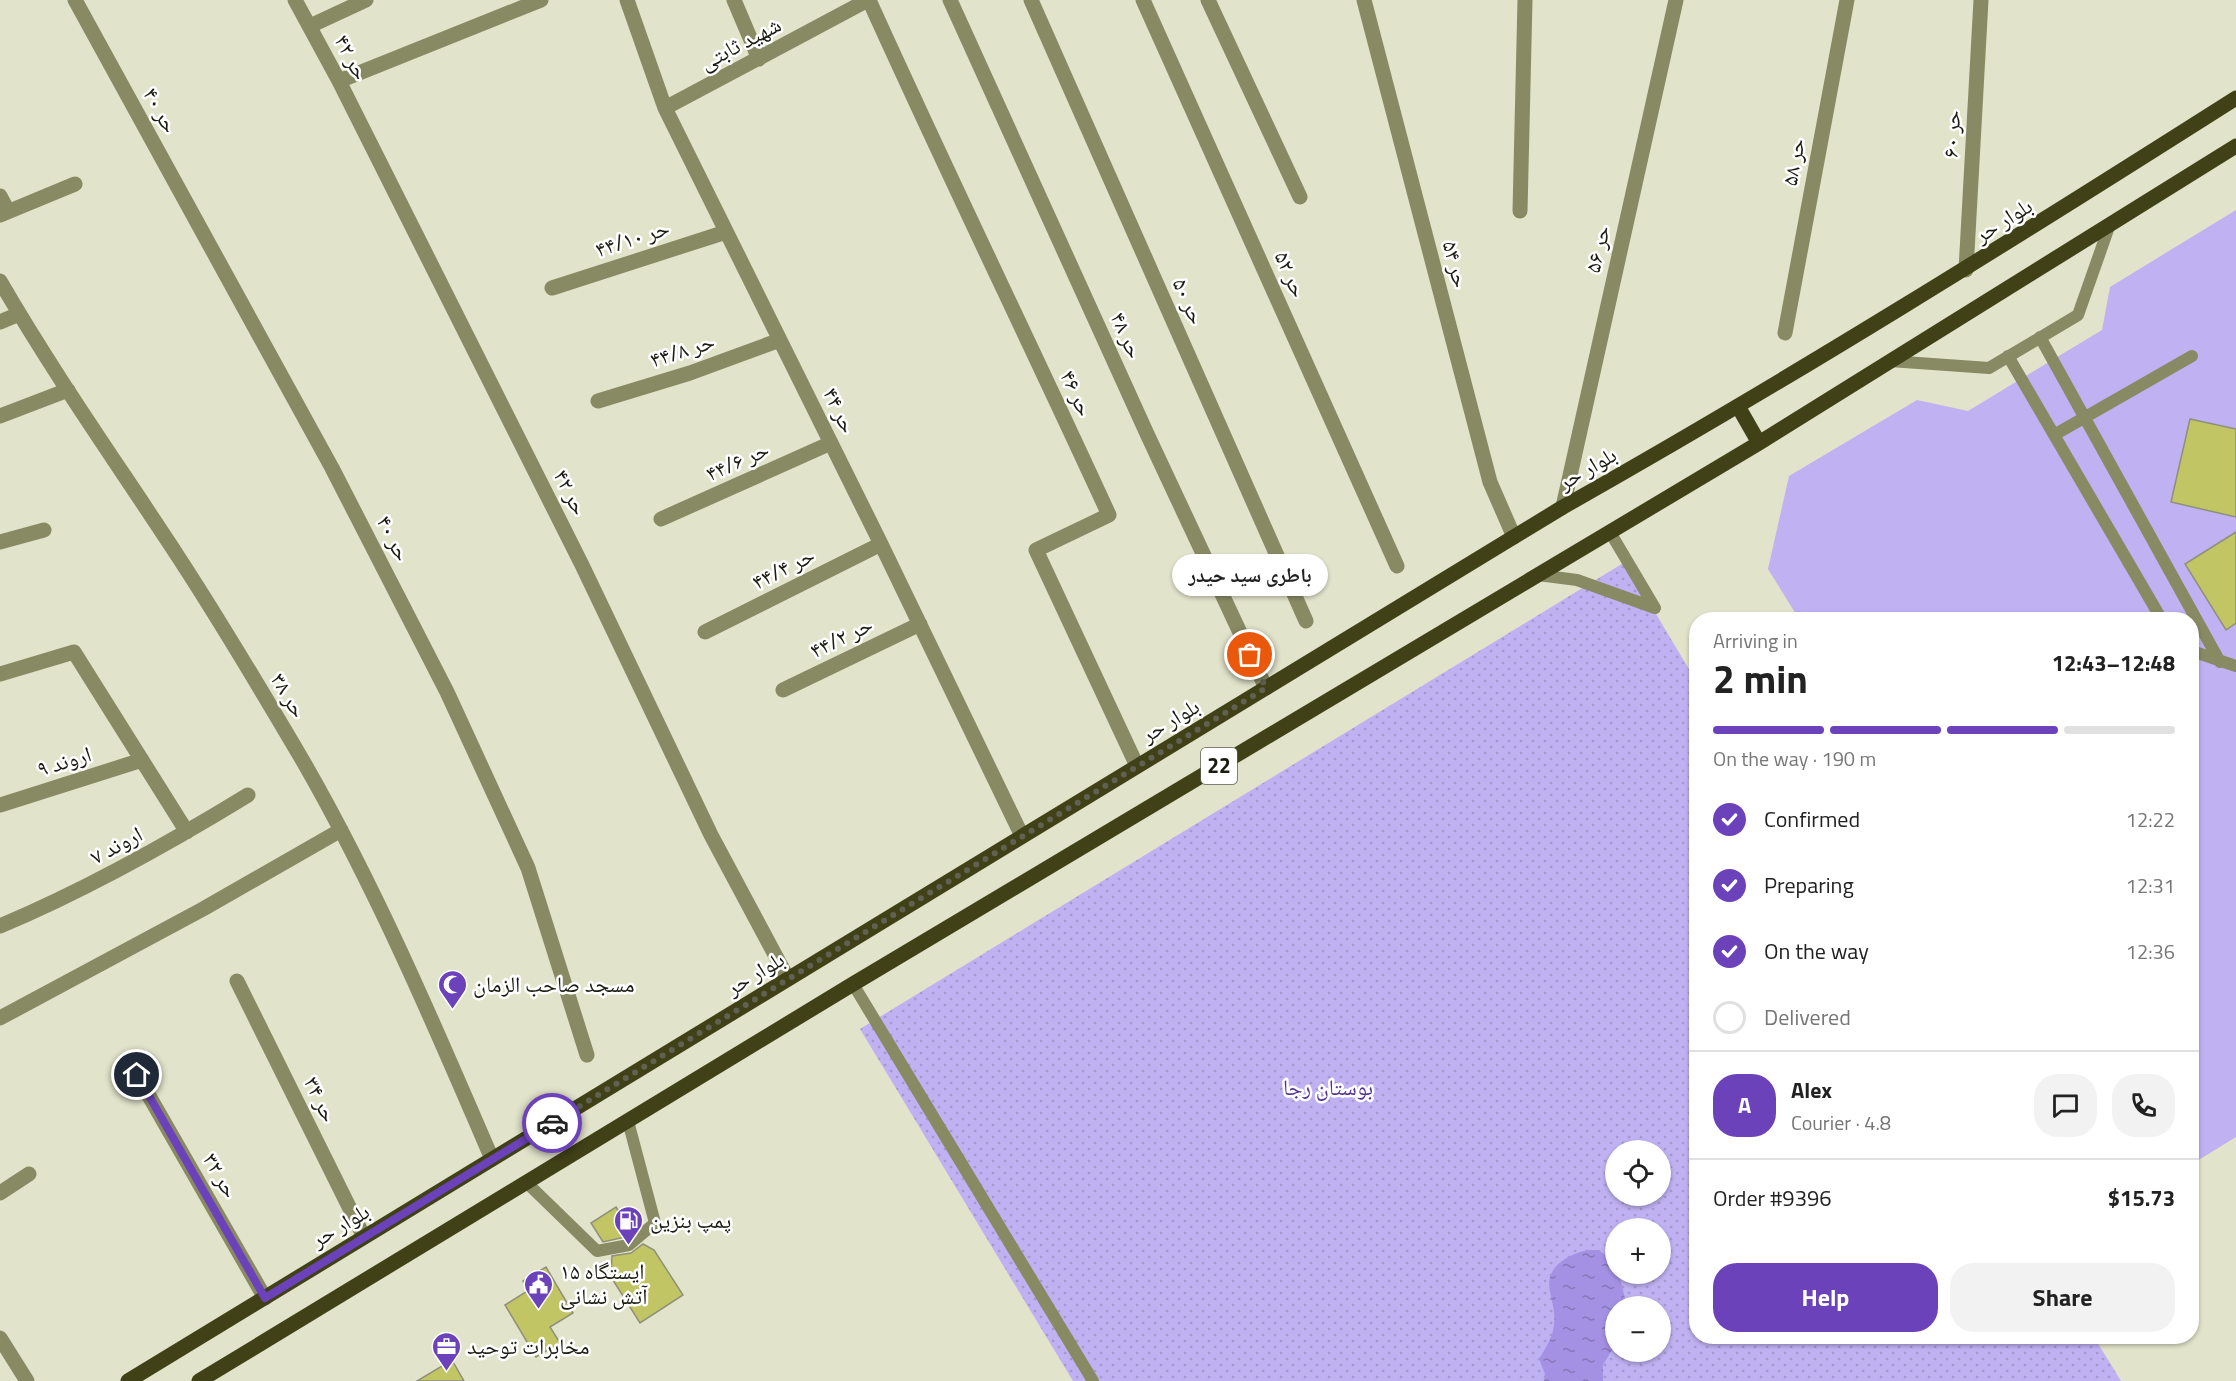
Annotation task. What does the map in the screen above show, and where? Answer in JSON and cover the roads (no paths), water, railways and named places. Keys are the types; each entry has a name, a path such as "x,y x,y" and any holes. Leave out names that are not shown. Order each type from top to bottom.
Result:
{"main road":[{"name":"بلوار حر","path":"128,1381 1563,507 1739,408 1966,270 2236,98"},
{"name":"22","path":"199,1381 854,984 1760,443 2236,146"},
{"path":"1739,408 1760,443"}],"street":[{"name":"حر ۴۰","path":"75,0 332,468 447,692 528,867 587,1055"},
{"name":"حر ۴۲","path":"295,0 339,81 582,566 711,835 788,979"},
{"path":"310,26 366,0"},
{"path":"339,81 541,0"},
{"name":"حر ۴۴","path":"627,0 665,108 881,544 1022,836"},
{"path":"734,0 759,59"},
{"name":"شهید ثابتی","path":"665,108 815,30 837,7 868,0"},
{"name":"حر ۴۶","path":"868,0 962,206 1023,327 1108,515 1036,550 1137,766"},
{"name":"حر ۴۸","path":"950,0 1148,436 1266,688"},
{"name":"حر ۵۰","path":"1031,0 1306,621"},
{"name":"حر ۵۲","path":"1143,0 1397,566"},
{"path":"1208,0 1300,197"},
{"name":"حر ۵۴","path":"1364,0 1490,482 1514,537"},
{"path":"1520,211 1525,0"},
{"name":"حر ۵۶","path":"1563,507 1676,0"},
{"name":"حر ۵۸","path":"1785,333 1847,0"},
{"name":"حر ۶۰","path":"1966,270 1982,0"},
{"path":"0,196 4,213 75,184"},
{"name":"حر ۴۴/۱۰","path":"552,288 726,232"},
{"name":"حر ۳۸","path":"0,281 68,390 180,560 303,761 340,830 428,1010 492,1159"},
{"path":"0,322 19,314"},
{"name":"حر ۴۴/۸","path":"598,401 690,373 780,340"},
{"path":"0,416 68,390"},
{"name":"حر ۴۴/۶","path":"661,519 831,443"},
{"path":"0,542 44,530"},
{"name":"حر ۴۴/۴","path":"705,632 881,544"},
{"name":"حر ۴۴/۲","path":"783,690 920,624"},
{"path":"0,674 74,652 187,832"},
{"name":"اروند ۹","path":"0,805 142,760"},
{"name":"اروند ۷","path":"0,926 50,905 187,832 248,795"},
{"path":"0,1018 203,909 340,830"},
{"name":"حر ۳۴","path":"237,981 364,1237"},
{"name":"حر ۳۲","path":"137,1075 265,1298"},
{"path":"0,1193 28,1174"},
{"path":"0,1338 27,1381"}],"lane":[{"path":"1890,361 1989,368 2078,315 2110,224"},
{"path":"2040,337 2192,612"},
{"path":"2008,356 2157,612"},
{"path":"2055,435 2192,356"},
{"path":"1538,575 1577,580 1655,608 1610,532"},
{"path":"2199,624 2220,662"},
{"path":"2199,654 2236,666"},
{"path":"854,984 1093,1381"},
{"path":"526,1183 597,1251 628,1245 655,1223 628,1121"}],"water":[{"path":"1598,1250 1605,1255 1605,1284 1622,1284 1624,1296 1605,1296 1603,1381 1544,1381 1545,1374 1539,1359 1550,1338 1554,1320 1550,1277 1557,1265 1575,1254"}],"place":[{"name":"باطری سید حیدر","path":"1250,655"},
{"name":"مسجد صاحب الزمان","path":"452,1010"},
{"name":"پمپ بنزین","path":"629,1246"},
{"name":"ایستگاه ۱۵ آتش نشانی","path":"539,1310"},
{"name":"مخابرات توحید","path":"446,1372"}],"park label":[{"name":"بوستان رجا","path":"1328,1087"}]}
